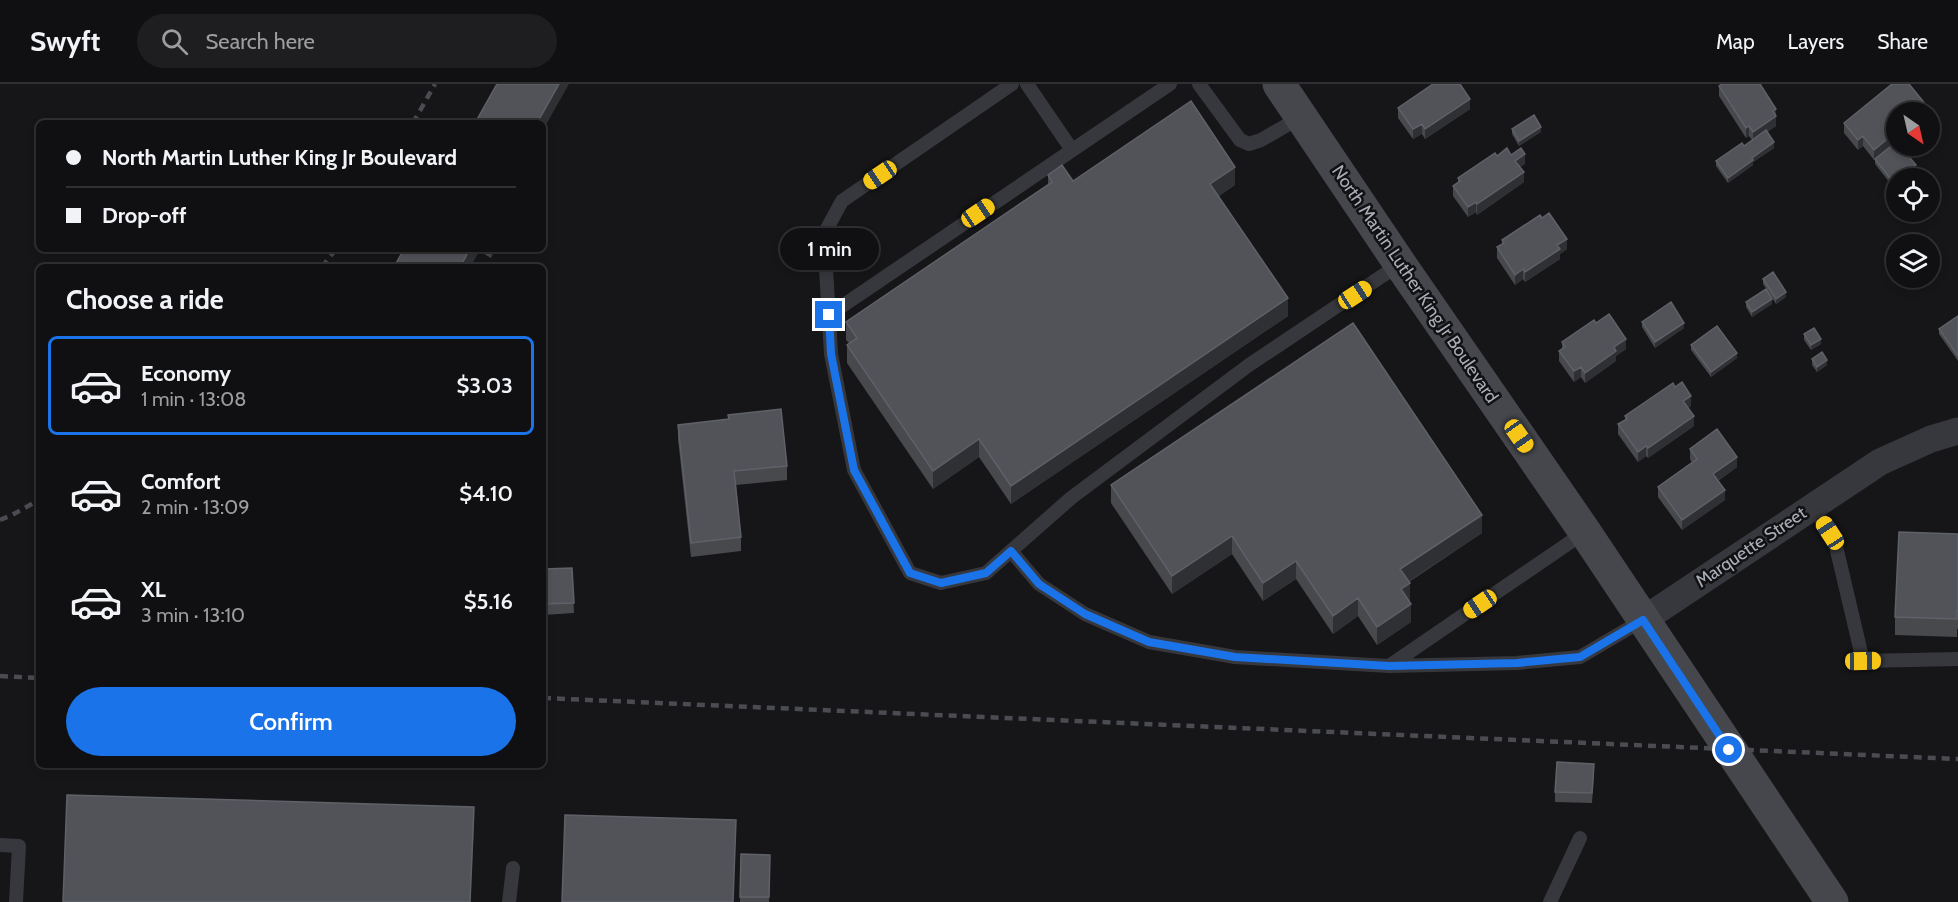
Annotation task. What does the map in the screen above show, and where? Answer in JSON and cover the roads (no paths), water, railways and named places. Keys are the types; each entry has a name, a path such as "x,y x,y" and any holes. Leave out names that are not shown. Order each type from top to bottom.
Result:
{"street":[{"name":"North Martin Luther King Jr Boulevard","path":"1279,84 1585,532 1832,902"},
{"name":"Marquette Street","path":"1643,620 1812,505 1880,462 1931,439 1958,431"}],"lane":[{"path":"1012,84 842,201 824,234 831,354 854,470 910,573 941,583 986,573 1071,498 1249,365 1400,264"},
{"path":"1027,84 1072,150"},
{"path":"829,315 1170,84"},
{"path":"1199,84 1240,140 1249,144 1261,140 1301,117"},
{"path":"1812,505 1836,542 1863,661 1958,659"},
{"path":"1389,666 1585,532"},
{"path":"1011,551 1039,584 1085,614 1149,642 1235,657 1389,666 1517,663 1580,657 1643,620"},
{"path":"1550,902 1580,838"},
{"path":"0,845 19,846 16,902"},
{"path":"509,902 513,868"}],"railway":[{"path":"415,120 435,84"},
{"path":"324,264 334,252"},
{"path":"0,520 36,502"},
{"path":"0,676 36,678"},
{"path":"546,698 1958,759"}]}
